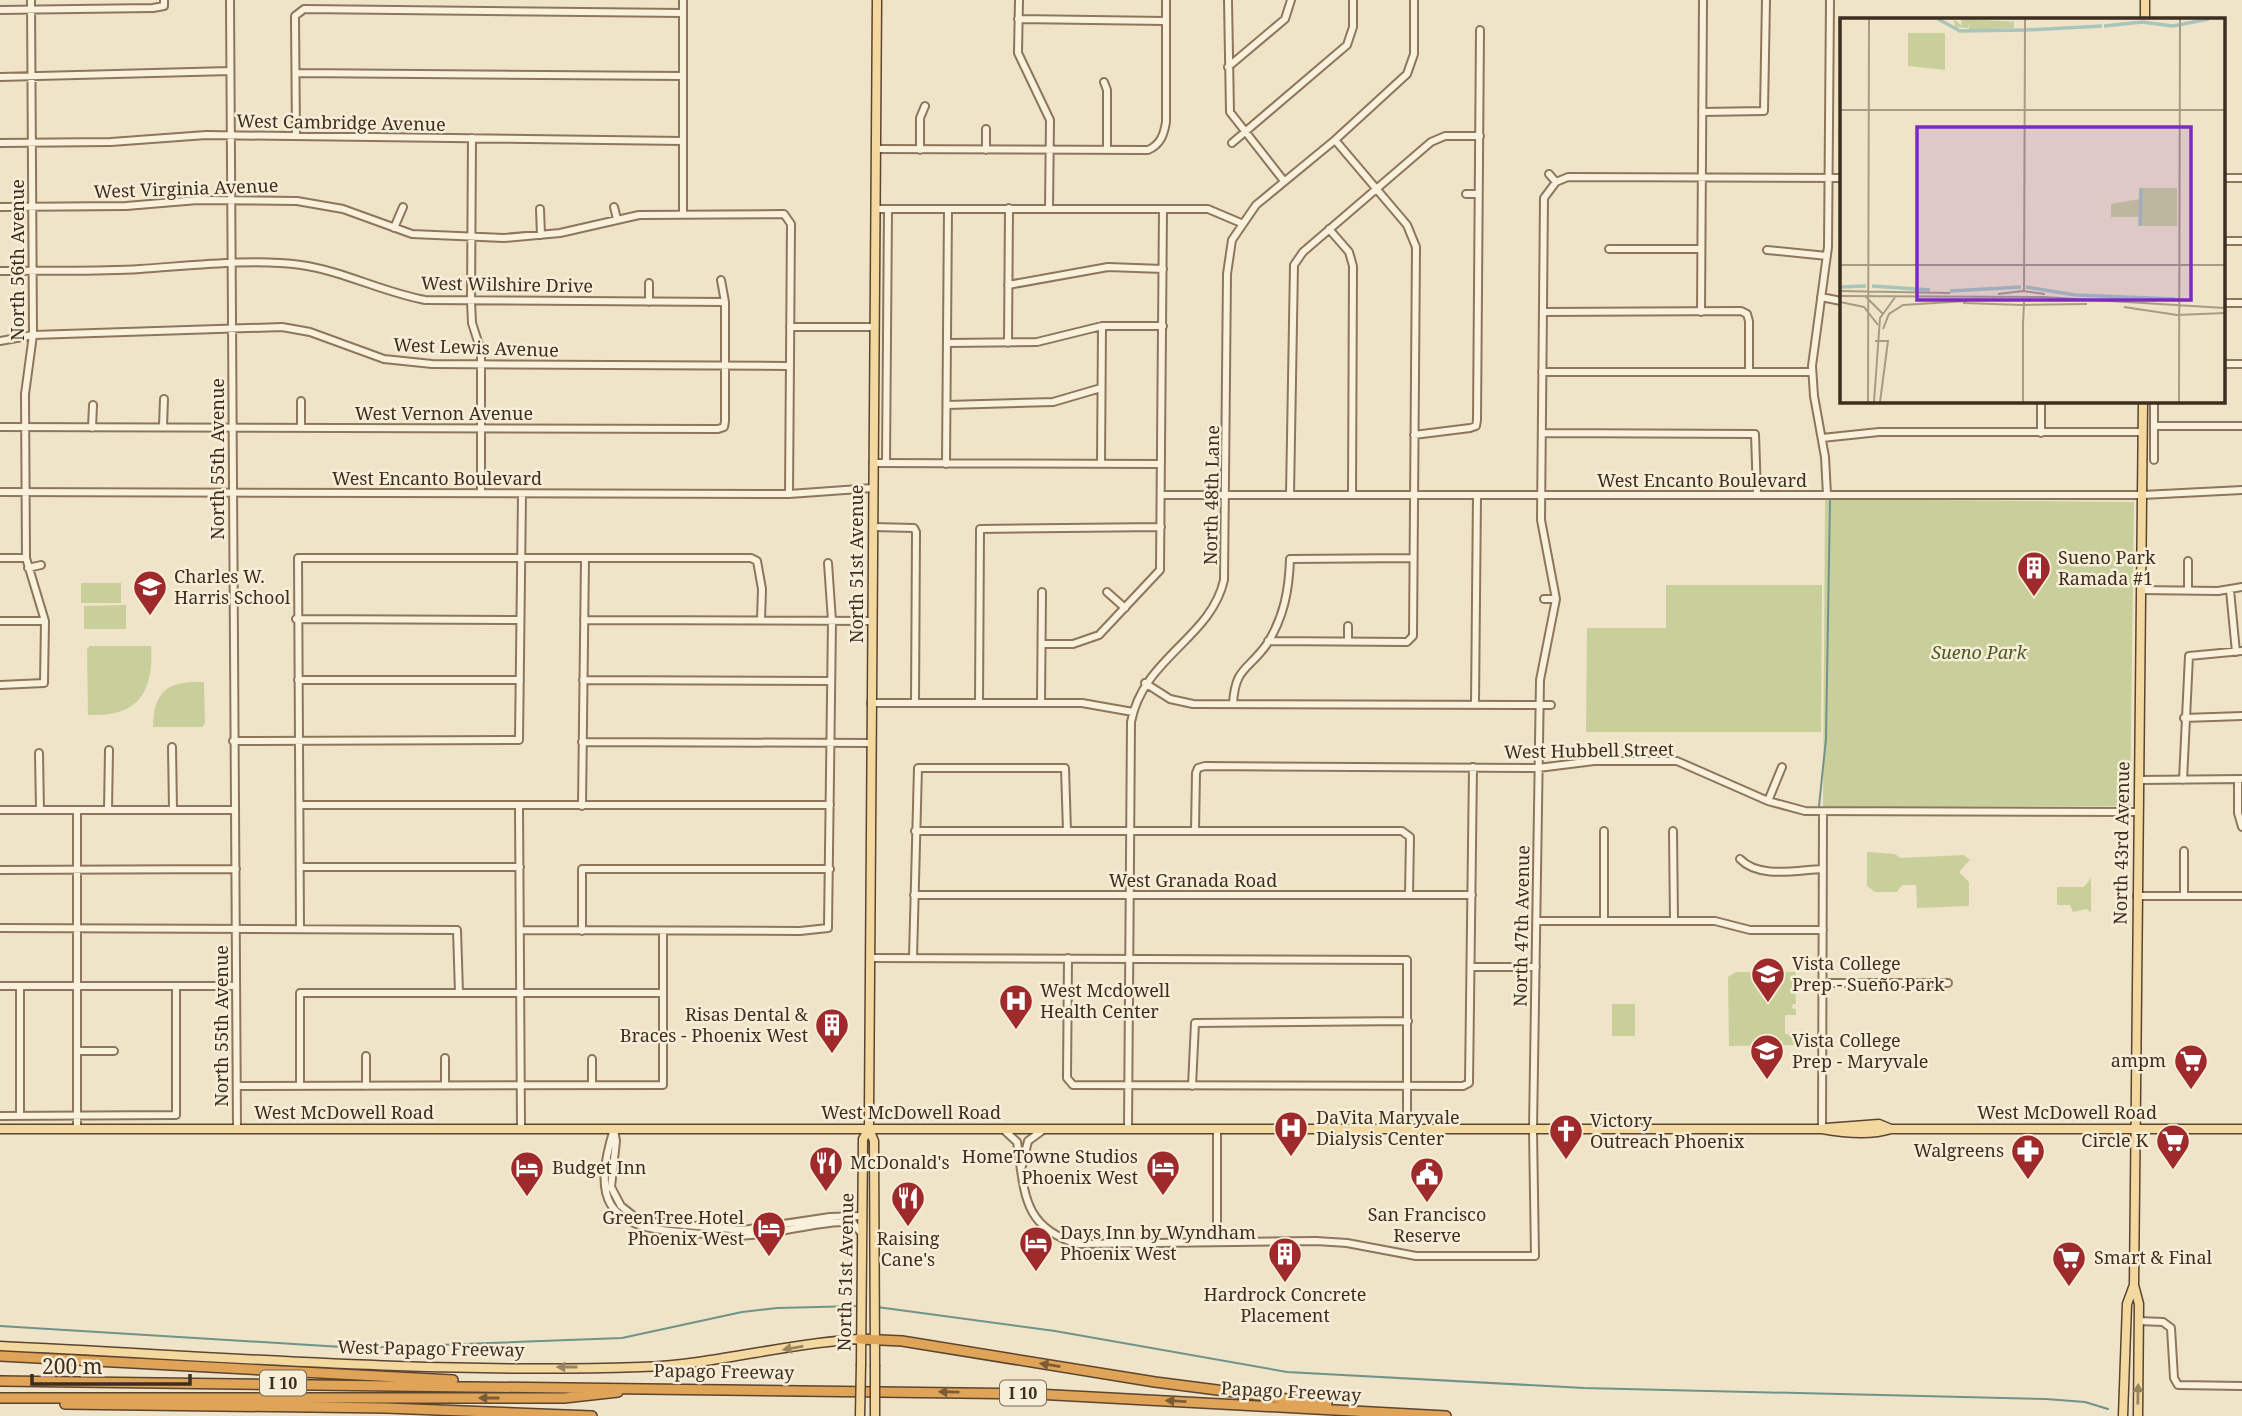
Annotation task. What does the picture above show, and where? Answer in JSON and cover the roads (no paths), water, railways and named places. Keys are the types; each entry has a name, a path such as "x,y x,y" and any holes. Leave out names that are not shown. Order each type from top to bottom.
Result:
{"highway":[{"path":"860,1339 876,1339 1191,1387 1391,1413"},
{"path":"0,1356 327,1374 432,1377 482,1385"},
{"name":"Papago Freeway","path":"0,1381 654,1387 1036,1394 1446,1416"},
{"path":"0,1398 564,1398 654,1387"},
{"path":"0,1403 386,1408 592,1416"}],"main road":[{"name":"North 51st Avenue","path":"876,1416 874,1140 869,1129 877,0"},
{"path":"2145,0 2145,18"},
{"name":"North 43rd Avenue","path":"2138,1416 2139,1304 2134,1285 2143,402"},
{"name":"West McDowell Road","path":"0,1129 1533,1130 1822,1129 1844,1124 1879,1124 1891,1129 2242,1129"},
{"name":"North 51st Avenue","path":"860,1416 863,1139 869,1129"},
{"path":"862,1216 870,1223 875,1282"},
{"name":"North 43rd Avenue","path":"2123,1416 2127,1304 2134,1285"},
{"path":"2127,1304 2139,1304"},
{"path":"2127,1304 2139,1321"},
{"name":"West Papago Freeway","path":"0,1346 352,1364 630,1367 724,1359 860,1339"}],"street":[{"name":"North 56th Avenue","path":"0,685 44,683 45,621 26,558 25,394 33,335 31,0"},
{"name":"North 55th Avenue","path":"230,0 237,1129"},
{"path":"683,0 683,214"},
{"path":"1019,0 1018,53 1050,120 1049,208"},
{"path":"876,149 1148,149 1159,143 1166,122 1166,0"},
{"path":"1228,0 1230,112 1284,181"},
{"path":"1228,67 1285,19 1291,0"},
{"path":"1232,143 1348,46 1352,36 1353,0"},
{"path":"1414,0 1414,54 1407,74 1415,79"},
{"path":"1701,312 1703,0"},
{"path":"1702,112 1764,111 1766,0"},
{"path":"1827,495 1812,372 1827,256 1830,0"},
{"path":"0,10 121,10 164,3"},
{"path":"296,136 297,12 317,9 683,13"},
{"path":"1018,19 1165,21"},
{"path":"1414,435 1476,426 1480,30"},
{"path":"0,77 230,71"},
{"path":"296,73 683,76"},
{"name":"North 48th Lane","path":"1128,1129 1133,712 1145,683 1217,602 1225,571 1227,274 1232,240 1241,223 1256,205 1407,74"},
{"path":"1104,82 1107,90 1107,148"},
{"path":"920,150 920,118 925,106"},
{"path":"986,129 986,149"},
{"name":"West Cambridge Avenue","path":"0,143 111,142 230,135 683,141"},
{"path":"1290,495 1291,274 1303,252 1437,138 1480,135"},
{"path":"472,138 471,302 481,364 481,493"},
{"path":"1268,641 1411,639 1416,247 1408,225 1335,139"},
{"path":"1549,174 1556,182 1568,177 1840,178"},
{"path":"1636,177 1636,187"},
{"path":"2224,178 2242,178"},
{"name":"North 47th Avenue","path":"1217,1242 1324,1242 1416,1256 1535,1256 1533,1130 1540,672 1555,618 1556,600 1542,528 1543,205 1556,182"},
{"path":"1466,194 1478,194"},
{"name":"West Virginia Avenue","path":"0,207 126,206 231,200 314,202 427,237 471,238 541,236 617,219 683,214 779,214 789,218 790,327"},
{"path":"394,228 403,207"},
{"path":"614,207 617,219"},
{"path":"1008,343 1009,208"},
{"path":"540,209 541,236"},
{"path":"875,209 1208,209 1241,223"},
{"path":"886,463 888,209"},
{"path":"946,464 948,209"},
{"path":"1042,644 1073,644 1096,639 1160,570 1163,209"},
{"path":"1329,229 1349,252 1353,266 1352,495"},
{"path":"2224,241 2242,241"},
{"path":"1609,249 1701,249"},
{"path":"1768,250 1827,256"},
{"name":"West Wilshire Drive","path":"0,271 298,264 323,269 390,293 425,300 725,302"},
{"path":"1008,285 1108,267 1163,269"},
{"path":"721,280 725,302 726,366"},
{"path":"649,283 649,302"},
{"path":"1821,297 1840,301"},
{"path":"2224,303 2242,303"},
{"path":"1543,312 1747,313 1749,372"},
{"path":"947,342 1037,342 1102,326 1163,326"},
{"path":"1101,464 1102,326"},
{"path":"789,494 790,327 874,327"},
{"name":"West Lewis Avenue","path":"0,341 33,335 295,328 384,359 432,364 789,366"},
{"path":"2224,364 2242,364"},
{"name":"West Vernon Avenue","path":"0,427 724,427 726,366"},
{"path":"1542,372 1812,372"},
{"path":"947,405 1053,402 1101,388"},
{"path":"163,427 164,399"},
{"path":"301,401 301,427"},
{"path":"2041,402 2041,433"},
{"path":"2154,402 2154,460"},
{"path":"92,428 93,405"},
{"path":"2154,426 2242,426"},
{"path":"1542,432 1755,434 1757,494"},
{"path":"1822,438 1879,432 2142,432"},
{"path":"873,463 1161,464"},
{"name":"West Encanto Boulevard","path":"0,492 789,494 873,488"},
{"name":"West Encanto Boulevard","path":"1161,495 2142,495 2242,490"},
{"path":"233,741 519,740 522,494"},
{"path":"1475,704 1477,495"},
{"path":"873,527 914,528 915,703"},
{"path":"978,703 981,528 1161,527"},
{"path":"0,558 26,558"},
{"path":"300,929 296,619 298,558 751,558 757,561 761,620"},
{"path":"582,806 585,558"},
{"path":"1233,704 1236,677 1268,641 1285,607 1290,559 1413,558"},
{"path":"2188,561 2188,590"},
{"path":"521,930 800,931 828,928 832,621 828,563"},
{"path":"28,568 40,565"},
{"path":"2141,590 2230,590 2242,587"},
{"path":"2183,780 2189,656 2239,652 2230,590"},
{"path":"1041,703 1042,592"},
{"path":"1107,592 1125,608"},
{"path":"1544,599 1556,600"},
{"path":"296,619 520,620"},
{"path":"584,620 873,621"},
{"path":"0,621 45,621"},
{"path":"1348,626 1348,641"},
{"path":"298,680 520,680"},
{"path":"583,680 831,681"},
{"path":"1145,683 1176,702 1551,705"},
{"path":"872,703 1082,703 1133,712"},
{"path":"2184,718 2242,716"},
{"path":"582,742 871,743"},
{"path":"172,747 173,810"},
{"path":"108,750 108,810"},
{"path":"40,753 40,810"},
{"name":"West Hubbell Street","path":"1195,831 1198,768 1538,768 1594,761 1677,761 1795,810 2138,812"},
{"path":"1768,801 1782,767"},
{"path":"913,958 918,768 1065,768 1067,831"},
{"path":"1068,958 1069,1082 1192,1086 1463,1086 1469,1083 1473,768"},
{"path":"2139,780 2240,779 2238,813 2242,827"},
{"path":"300,805 830,806"},
{"path":"519,806 521,1129"},
{"path":"0,810 235,810"},
{"path":"77,810 77,1129"},
{"path":"1822,1129 1823,812"},
{"path":"915,831 1407,833 1409,895"},
{"path":"1604,831 1604,921"},
{"path":"1673,831 1674,921"},
{"path":"2184,851 2184,896"},
{"path":"1740,859 1746,866 1765,871 1822,869"},
{"path":"300,867 520,867"},
{"path":"0,870 236,869"},
{"path":"582,931 582,869 830,869"},
{"name":"West Granada Road","path":"914,895 1472,895"},
{"path":"2137,896 2242,896"},
{"path":"1537,921 1715,921 1750,930 1823,930"},
{"path":"0,928 457,930 459,993"},
{"path":"237,1086 663,1085 663,931"},
{"path":"870,958 1407,960 1407,1130"},
{"path":"1472,967 1536,967"},
{"path":"1822,983 1948,983"},
{"path":"0,986 236,986"},
{"path":"20,986 20,1116"},
{"path":"0,1116 176,1115 176,986"},
{"path":"300,1086 300,993 662,993"},
{"path":"1192,1086 1195,1023 1408,1021"},
{"path":"77,1051 114,1051"},
{"path":"366,1056 366,1086"},
{"path":"445,1058 445,1085"},
{"path":"592,1059 592,1085"},
{"path":"614,1129 617,1141 610,1178 613,1202 627,1221 645,1229 749,1236 842,1222 858,1226 862,1234"},
{"path":"1003,1129 1017,1142 1023,1188 1030,1210 1040,1223 1068,1242 1087,1245 1217,1242 1217,1129"},
{"path":"1022,1168 1028,1140 1046,1129"},
{"path":"613,1202 640,1221 724,1229 761,1228 830,1217 862,1216"},
{"path":"2139,1321 2163,1322 2171,1328 2174,1378 2178,1385 2242,1386"}],"waterway":[{"path":"1819,806 1826,739 1830,501"},
{"path":"0,1326 358,1348 622,1338 742,1312 777,1308 858,1306"},
{"path":"877,1307 1055,1331 1287,1372 1584,1388 2046,1399 2085,1402 2108,1409"}],"place":[{"name":"Sueno Park Ramada #1","path":"2034,598"},
{"name":"Charles W. Harris School","path":"150,617"},
{"name":"Vista College Prep - Sueño Park","path":"1768,1004"},
{"name":"West Mcdowell Health Center","path":"1016,1031"},
{"name":"Risas Dental & Braces - Phoenix West","path":"832,1055"},
{"name":"Vista College Prep - Maryvale","path":"1767,1081"},
{"name":"ampm","path":"2191,1091"},
{"name":"DaVita Maryvale Dialysis Center","path":"1291,1158"},
{"name":"Victory Outreach Phoenix","path":"1566,1161"},
{"name":"Circle K","path":"2173,1171"},
{"name":"Walgreens","path":"2028,1181"},
{"name":"McDonald's","path":"826,1193"},
{"name":"HomeTowne Studios Phoenix West","path":"1163,1197"},
{"name":"Budget Inn","path":"527,1198"},
{"name":"San Francisco Reserve","path":"1427,1204"},
{"name":"Raising Cane's","path":"908,1228"},
{"name":"GreenTree Hotel Phoenix West","path":"769,1258"},
{"name":"Days Inn by Wyndham Phoenix West","path":"1036,1273"},
{"name":"Hardrock Concrete Placement","path":"1285,1284"},
{"name":"Smart & Final","path":"2069,1288"}],"park label":[{"name":"Sueno Park","path":"1979,653"}]}
